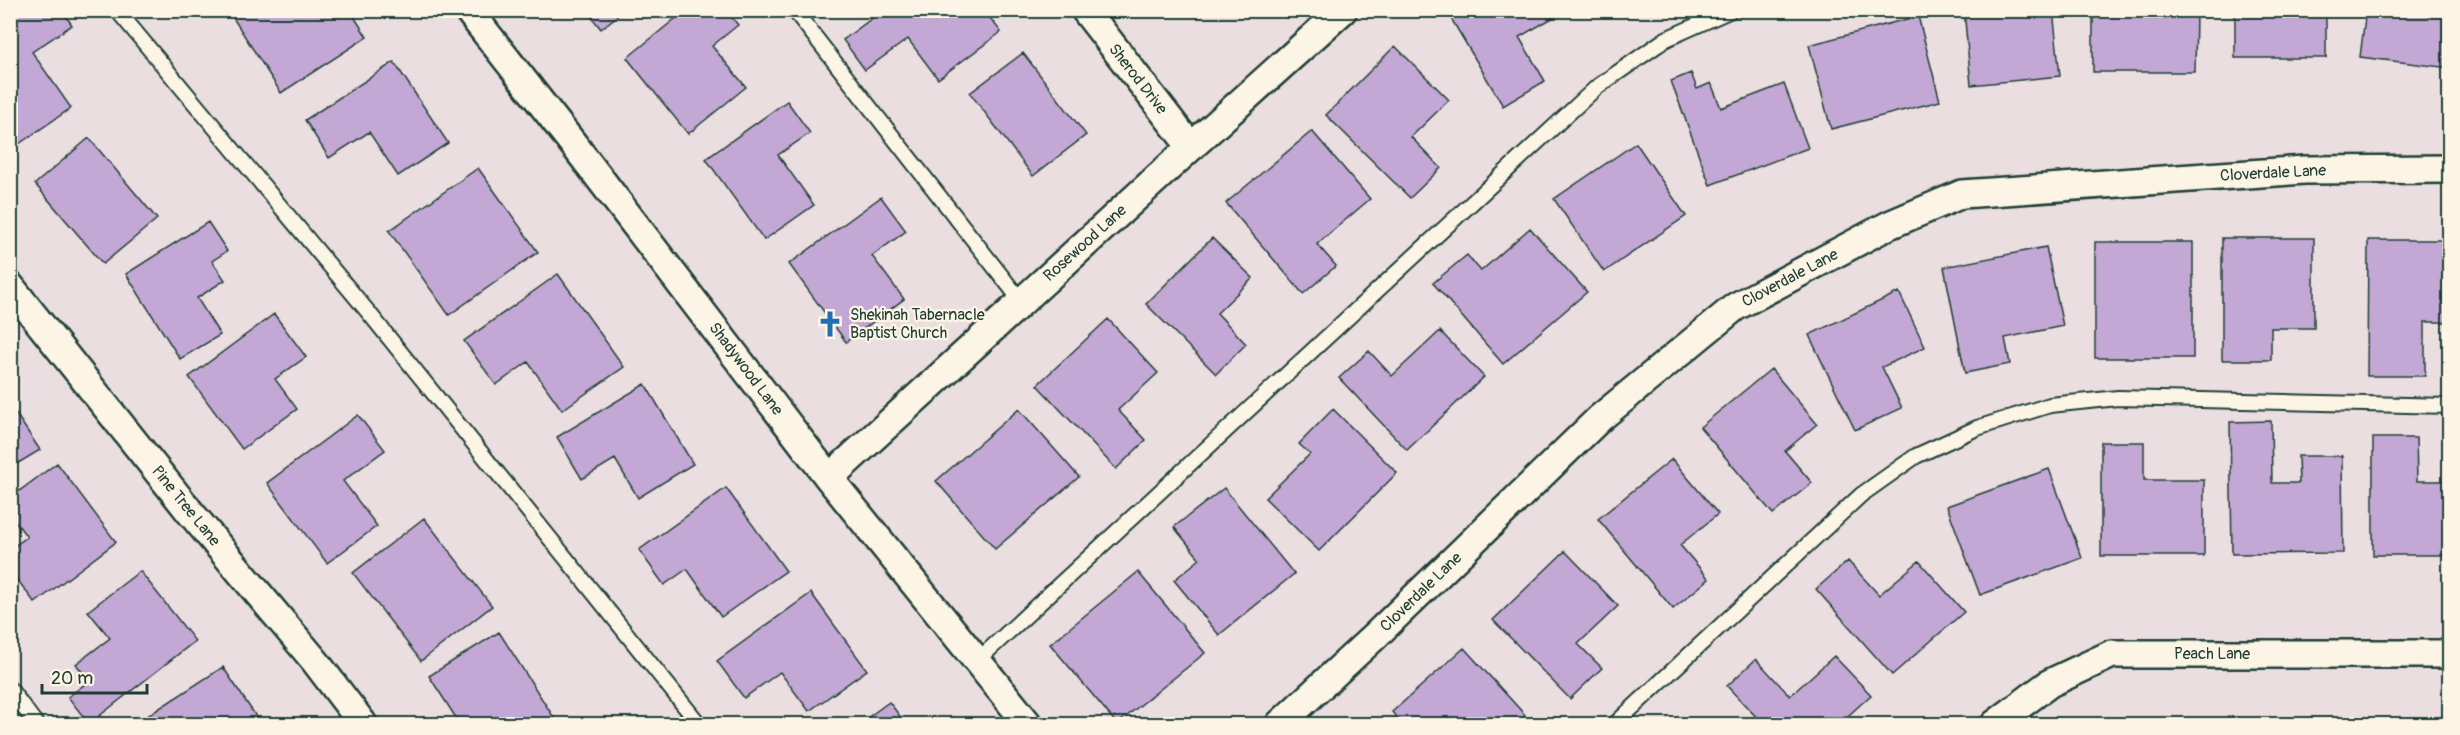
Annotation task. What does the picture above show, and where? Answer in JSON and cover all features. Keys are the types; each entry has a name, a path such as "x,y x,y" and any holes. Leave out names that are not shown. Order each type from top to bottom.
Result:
{"street":[{"name":"Shadywood Lane","path":"468,10 829,478 1028,724"},
{"name":"Sherod Drive","path":"1085,10 1191,147"},
{"name":"Rosewood Lane","path":"829,478 1343,10"},
{"name":"Cloverdale Lane","path":"1280,724 1375,636 1600,418 1726,314 1735,307 1889,225 1962,194 2305,170 2450,169"},
{"name":"Pine Tree Lane","path":"10,286 363,724"},
{"name":"Peach Lane","path":"1995,724 2050,683 2112,654 2450,654"}],"lane":[{"path":"117,10 369,313 699,724"},
{"path":"794,10 1022,301"},
{"path":"977,662 1597,87 1666,39 1731,10"},
{"path":"1615,724 1861,495 1916,456 1977,428 2050,405 2118,398 2450,406"},
{"path":"10,689 36,724"}],"building":[{"path":"20,10 62,10 72,25 32,52 71,108 13,148 10,144 10,17"},
{"path":"228,10 350,10 367,37 281,93"},
{"path":"586,10 624,10 601,29"},
{"path":"686,10 726,10 738,25 712,46 746,87 688,134 627,58"},
{"path":"883,10 984,10 1001,32 938,79 908,39 865,70 843,40"},
{"path":"1446,10 1552,10 1556,16 1519,37 1545,81 1503,106"},
{"path":"1964,10 2053,10 2060,76 1971,85"},
{"path":"2093,10 2196,10 2195,72 2093,72"},
{"path":"2235,10 2326,10 2326,58 2235,58"},
{"path":"2366,10 2450,10 2450,68 2360,57"},
{"path":"1918,16 1940,101 1831,129 1809,45"},
{"path":"1395,46 1449,100 1411,137 1441,168 1410,198 1326,115"},
{"path":"1023,53 1086,135 1033,176 970,93"},
{"path":"394,62 448,143 398,176 369,132 329,158 305,120"},
{"path":"1691,73 1697,89 1711,83 1721,108 1784,84 1808,148 1710,185 1671,81"},
{"path":"787,101 810,133 778,155 814,205 764,240 706,159"},
{"path":"1312,131 1370,199 1317,244 1336,266 1303,294 1226,203"},
{"path":"89,138 157,219 103,264 35,184"},
{"path":"1636,143 1686,216 1604,272 1554,199"},
{"path":"478,168 538,252 449,315 389,231"},
{"path":"881,197 906,231 872,256 904,299 846,342 789,264"},
{"path":"208,222 227,251 212,261 225,280 197,298 220,335 180,359 126,274"},
{"path":"1530,228 1587,292 1503,364 1433,283 1467,255 1481,271"},
{"path":"1212,238 1253,278 1217,313 1246,344 1216,374 1146,304"},
{"path":"2222,238 2314,238 2314,328 2271,328 2271,360 2222,360"},
{"path":"2368,240 2450,240 2450,322 2425,322 2425,376 2367,376"},
{"path":"2095,242 2193,242 2193,358 2095,358"},
{"path":"2046,247 2063,326 2005,338 2010,364 1965,373 1944,267"},
{"path":"558,274 624,367 562,410 528,362 496,385 464,341"},
{"path":"1899,292 1925,347 1882,367 1902,408 1855,430 1809,335"},
{"path":"274,314 306,357 275,379 297,409 242,449 189,377"},
{"path":"1108,319 1158,373 1118,410 1146,440 1116,469 1037,385"},
{"path":"1440,331 1484,377 1407,450 1339,378 1369,351 1392,376"},
{"path":"1771,369 1817,424 1785,451 1812,483 1773,514 1700,427"},
{"path":"645,384 693,464 638,498 615,459 582,479 557,437"},
{"path":"10,405 40,450 10,468"},
{"path":"1019,409 1079,477 995,549 936,481"},
{"path":"1333,409 1397,473 1319,551 1265,498 1310,454 1299,444"},
{"path":"358,415 385,450 343,481 377,526 327,563 267,483"},
{"path":"2271,421 2272,483 2299,483 2298,456 2342,456 2343,553 2232,554 2230,422"},
{"path":"2373,438 2416,438 2417,481 2450,481 2450,555 2373,555"},
{"path":"2101,442 2144,442 2144,480 2204,480 2204,556 2101,556"},
{"path":"1672,459 1718,514 1680,545 1709,579 1673,609 1598,519"},
{"path":"57,463 116,542 35,603 10,570 10,549 27,537 10,514 10,498"},
{"path":"2049,469 2082,558 1980,595 1947,506"},
{"path":"726,488 786,571 721,617 687,569 664,585 639,550"},
{"path":"1224,488 1294,574 1219,635 1174,580 1200,559 1174,527"},
{"path":"424,518 492,606 421,661 353,573"},
{"path":"1565,551 1618,606 1578,644 1602,668 1570,699 1493,620"},
{"path":"1848,561 1879,595 1919,561 1964,612 1892,675 1816,589"},
{"path":"140,571 195,641 89,724 68,697 89,681 76,664 110,638 88,611"},
{"path":"1138,572 1205,653 1117,724 1050,644"},
{"path":"811,593 867,670 809,711 780,672 744,698 717,661"},
{"path":"499,632 558,724 460,724 429,676"},
{"path":"1464,648 1531,724 1403,724 1392,712"},
{"path":"1834,656 1871,695 1839,724 1763,724 1727,686 1756,659 1790,696"},
{"path":"223,667 261,724 135,724"},
{"path":"889,702 906,724 859,724"},
{"path":"2244,722 2342,722 2342,724 2244,724"},
{"path":"2209,723 2209,724 2134,724"}],"place":[{"name":"Shekinah Tabernacle Baptist Church","path":"830,324"}]}
